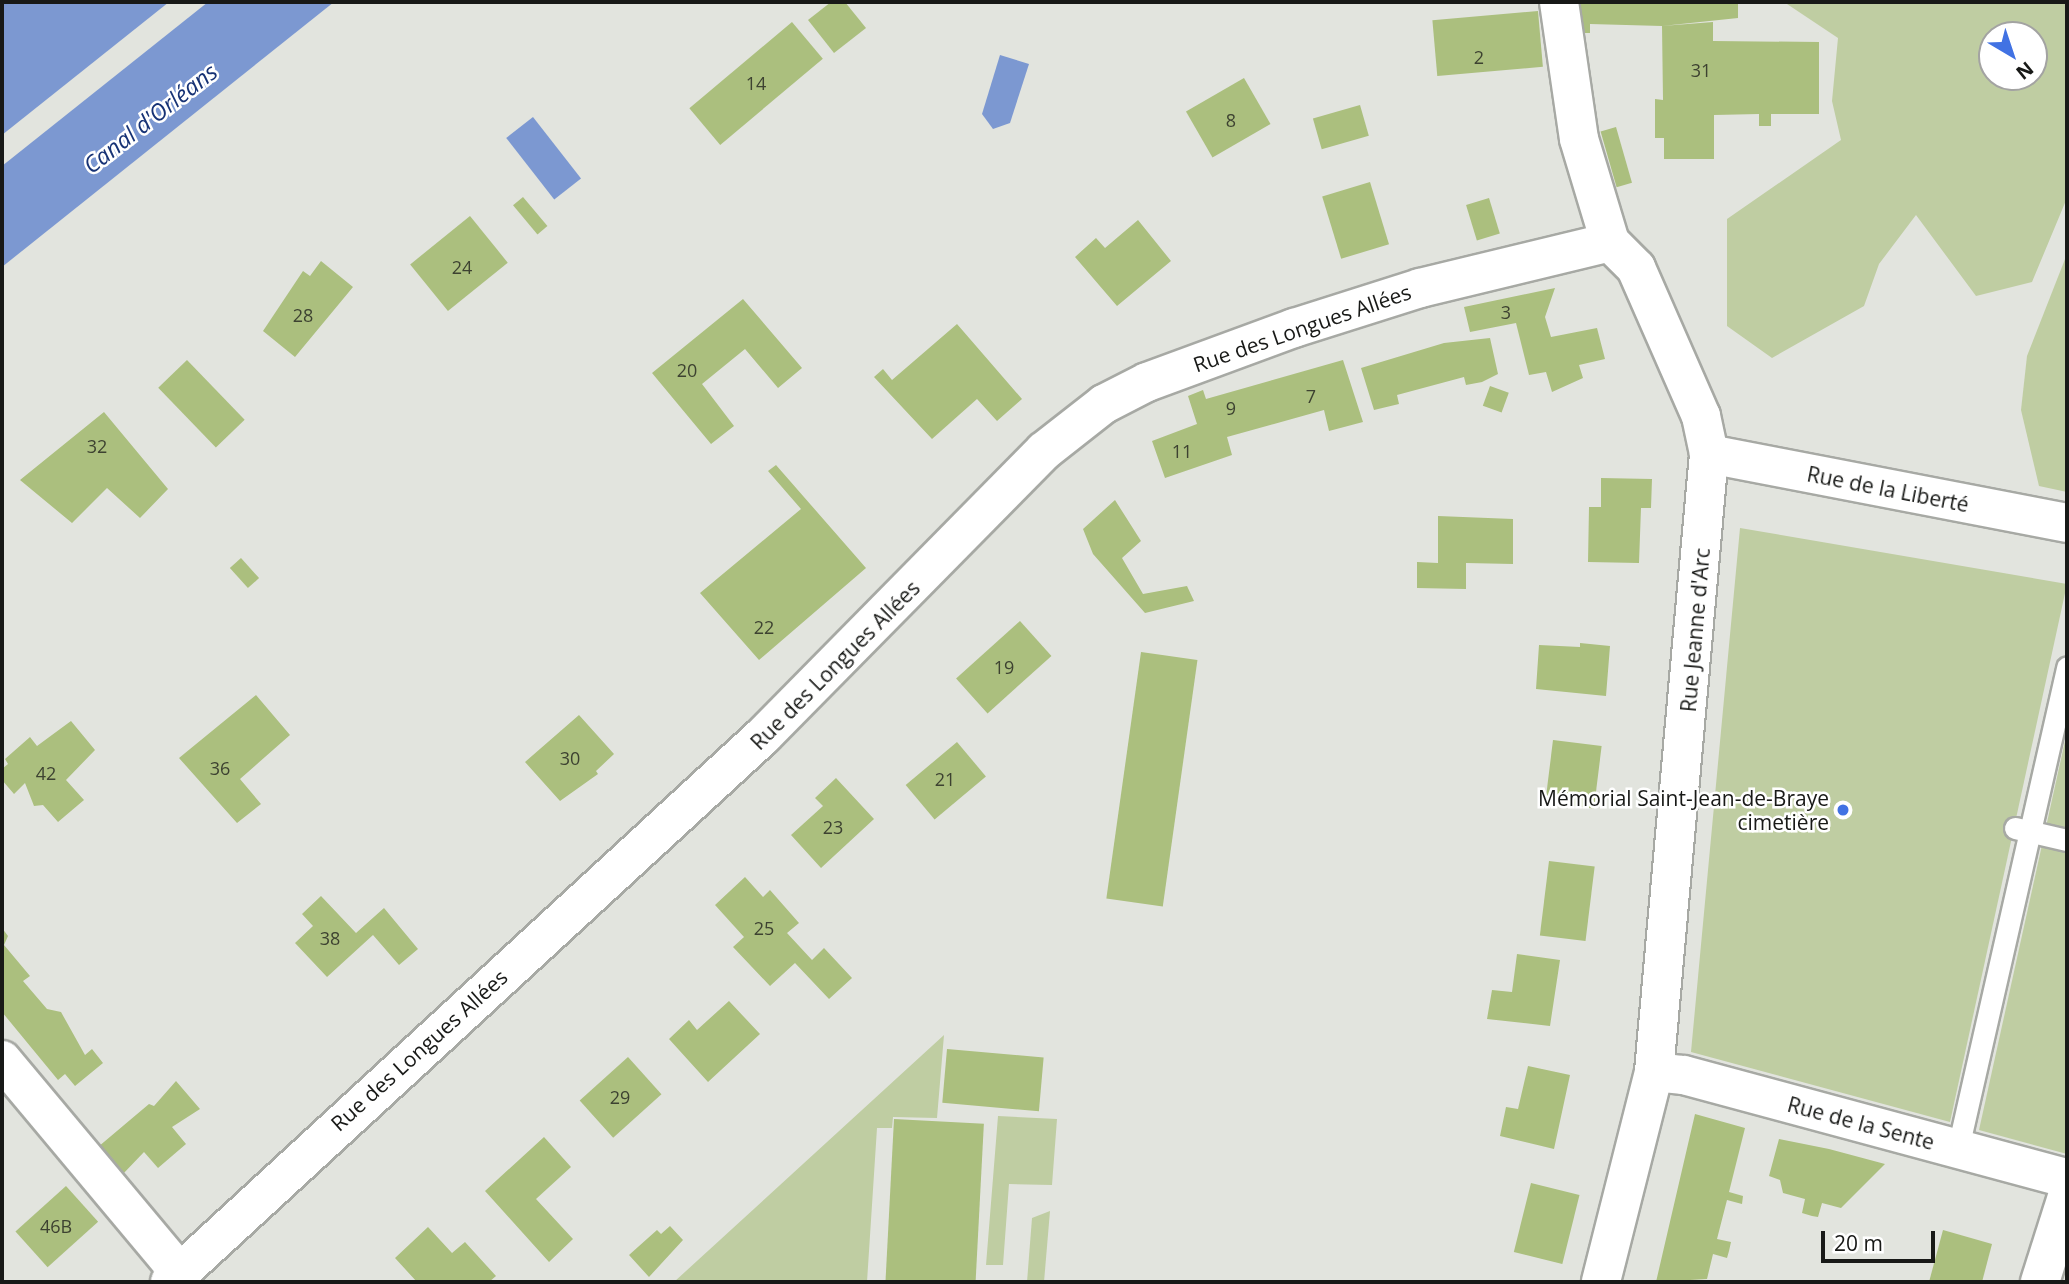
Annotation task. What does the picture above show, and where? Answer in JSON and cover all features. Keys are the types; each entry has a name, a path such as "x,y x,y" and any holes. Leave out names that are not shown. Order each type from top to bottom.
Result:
{"street":[{"name":"Rue Jeanne d'Arc","path":"1559,2 1579,139 1610,242 1636,268 1702,415 1709,454 1654,1072 1601,1282"},
{"name":"Rue des Longues Allées","path":"175,1278 764,736 1044,451 1104,404 1294,328 1420,288 1610,242"},
{"name":"Rue de la Liberté","path":"1709,454 2067,523"},
{"path":"2,1060 175,1278"},
{"name":"Rue de la Sente","path":"1654,1072 1684,1075 2067,1178"},
{"path":"2039,1282 2067,1197"}],"lane":[{"path":"1958,1148 2022,830 2067,667"},
{"path":"2022,830 2067,840"}],"green space":[{"path":"1784,2 2067,2 2067,198 2032,282 1976,296 1916,215 1879,264 1864,306 1772,358 1727,326 1727,219 1841,140 1832,101 1838,38"},
{"path":"2067,254 2067,492 2039,486 2021,410 2027,356"},
{"path":"1740,528 2067,584 1950,1122 1691,1052"},
{"path":"2067,732 2067,1154 1979,1130"},
{"path":"944,1035 937,1118 893,1117 892,1128 877,1128 867,1282 674,1282"},
{"path":"998,1116 1057,1119 1052,1185 1009,1184 1003,1265 986,1265"},
{"path":"1050,1211 1044,1282 1027,1282 1032,1218"}],"water":[{"path":"2,2 169,2 2,135"},
{"name":"Canal d'Orléans","path":"208,2 334,2 2,267 2,166"},
{"path":"1000,55 1029,64 1010,123 993,129 982,114"},
{"path":"533,117 581,178 554,199 506,138"}],"building":[{"path":"831,2 845,2 866,28 834,53 808,20"},
{"path":"1572,2 1738,2 1738,18 1662,26 1590,24 1590,33 1575,33"},
{"path":"1538,11 1543,67 1437,76 1432,20"},
{"path":"792,22 823,59 720,145 689,108"},
{"path":"1713,22 1713,41 1819,42 1819,114 1771,114 1771,126 1759,126 1759,114 1714,115 1714,159 1664,159 1664,138 1655,138 1655,99 1663,100 1662,26"},
{"path":"1244,78 1270,124 1212,157 1186,112"},
{"path":"1360,105 1369,136 1322,149 1313,119"},
{"path":"1616,127 1632,183 1617,187 1601,131"},
{"path":"1370,182 1389,244 1341,259 1322,197"},
{"path":"523,197 547,226 537,234 513,205"},
{"path":"1489,198 1500,233 1477,240 1466,205"},
{"path":"470,216 508,263 448,311 410,264"},
{"path":"1138,220 1171,261 1117,306 1075,257 1096,238 1105,248"},
{"path":"321,261 353,287 295,357 263,331 303,271 310,276"},
{"path":"1555,288 1545,317 1551,337 1597,328 1605,359 1579,365 1583,378 1552,392 1546,372 1529,375 1516,323 1470,332 1464,307"},
{"path":"743,299 802,368 778,388 745,349 702,384 734,426 711,444 652,373"},
{"path":"957,324 1022,399 997,421 977,399 932,439 874,377 883,369 892,380"},
{"path":"1490,338 1498,374 1482,382 1466,385 1464,377 1397,395 1399,404 1374,410 1361,368 1444,343"},
{"path":"187,360 245,420 216,447 158,388"},
{"path":"1343,360 1363,422 1329,431 1324,410 1227,437 1232,455 1165,478 1152,441 1197,424 1188,396 1203,390 1206,399"},
{"path":"1490,386 1509,393 1502,413 1483,406"},
{"path":"104,412 168,489 140,518 107,488 72,523 20,480"},
{"path":"776,465 866,568 759,660 700,593 801,509 768,471"},
{"path":"1601,478 1652,479 1651,508 1641,508 1639,563 1588,562 1589,507 1601,507"},
{"path":"1115,500 1141,541 1122,558 1143,594 1187,586 1194,601 1145,613 1093,554 1083,529"},
{"path":"1438,516 1513,519 1513,564 1466,563 1466,589 1417,588 1417,562 1438,563"},
{"path":"241,558 259,578 248,588 230,568"},
{"path":"1020,621 1051,656 988,713 956,679"},
{"path":"1580,643 1610,646 1606,696 1536,689 1539,645 1580,647"},
{"path":"1141,652 1197,660 1163,907 1106,899"},
{"path":"256,695 290,735 240,779 261,804 237,823 179,758"},
{"path":"579,715 614,754 596,771 598,774 560,801 525,762"},
{"path":"71,721 95,750 66,780 84,800 58,822 43,805 34,806 25,783 14,794 2,780 2,769 8,764 5,759 30,737 37,746"},
{"path":"1553,740 1602,746 1594,809 1545,803"},
{"path":"957,742 986,776 935,820 906,785"},
{"path":"836,778 874,819 821,868 791,835 823,806 815,798"},
{"path":"1549,861 1595,867 1586,941 1540,935"},
{"path":"745,877 763,897 770,890 799,923 787,933 812,960 824,948 852,978 829,999 795,963 770,986 733,947 744,937 715,905"},
{"path":"321,896 356,933 384,908 418,949 399,965 373,935 327,977 295,943 313,926 302,914"},
{"path":"2,928 8,936 4,945 30,976 23,981 47,1009 61,1012 85,1055 92,1049 103,1063 75,1086 65,1074 58,1080 2,1012"},
{"path":"1517,954 1560,960 1550,1026 1487,1019 1492,990 1512,992"},
{"path":"729,1001 760,1034 708,1082 669,1039 689,1020 697,1030"},
{"path":"947,1049 1044,1057 1039,1111 942,1103"},
{"path":"628,1057 661,1094 613,1138 580,1100"},
{"path":"1528,1066 1570,1075 1554,1149 1500,1136 1506,1107 1518,1109"},
{"path":"176,1081 200,1109 172,1127 186,1144 158,1168 144,1152 122,1175 98,1147 149,1104 154,1106"},
{"path":"1695,1114 1745,1128 1729,1192 1743,1196 1742,1204 1727,1200 1717,1239 1731,1242 1729,1251 1727,1258 1713,1254 1707,1279 1656,1282"},
{"path":"894,1119 984,1124 976,1282 885,1282"},
{"path":"544,1137 571,1167 536,1199 573,1239 549,1262 485,1191"},
{"path":"1779,1139 1885,1164 1841,1208 1822,1203 1818,1217 1812,1216 1802,1213 1805,1199 1783,1193 1780,1180 1769,1176"},
{"path":"1531,1183 1580,1195 1562,1264 1514,1252"},
{"path":"66,1186 98,1222 48,1267 15,1232"},
{"path":"670,1226 683,1240 649,1277 629,1255 657,1230 661,1234"},
{"path":"428,1227 452,1253 465,1242 496,1276 489,1282 417,1282 395,1258"},
{"path":"1943,1230 1992,1244 1982,1282 1929,1282"}],"place":[{"name":"Mémorial Saint-Jean-de-Braye cimetière","path":"1843,810"}]}
